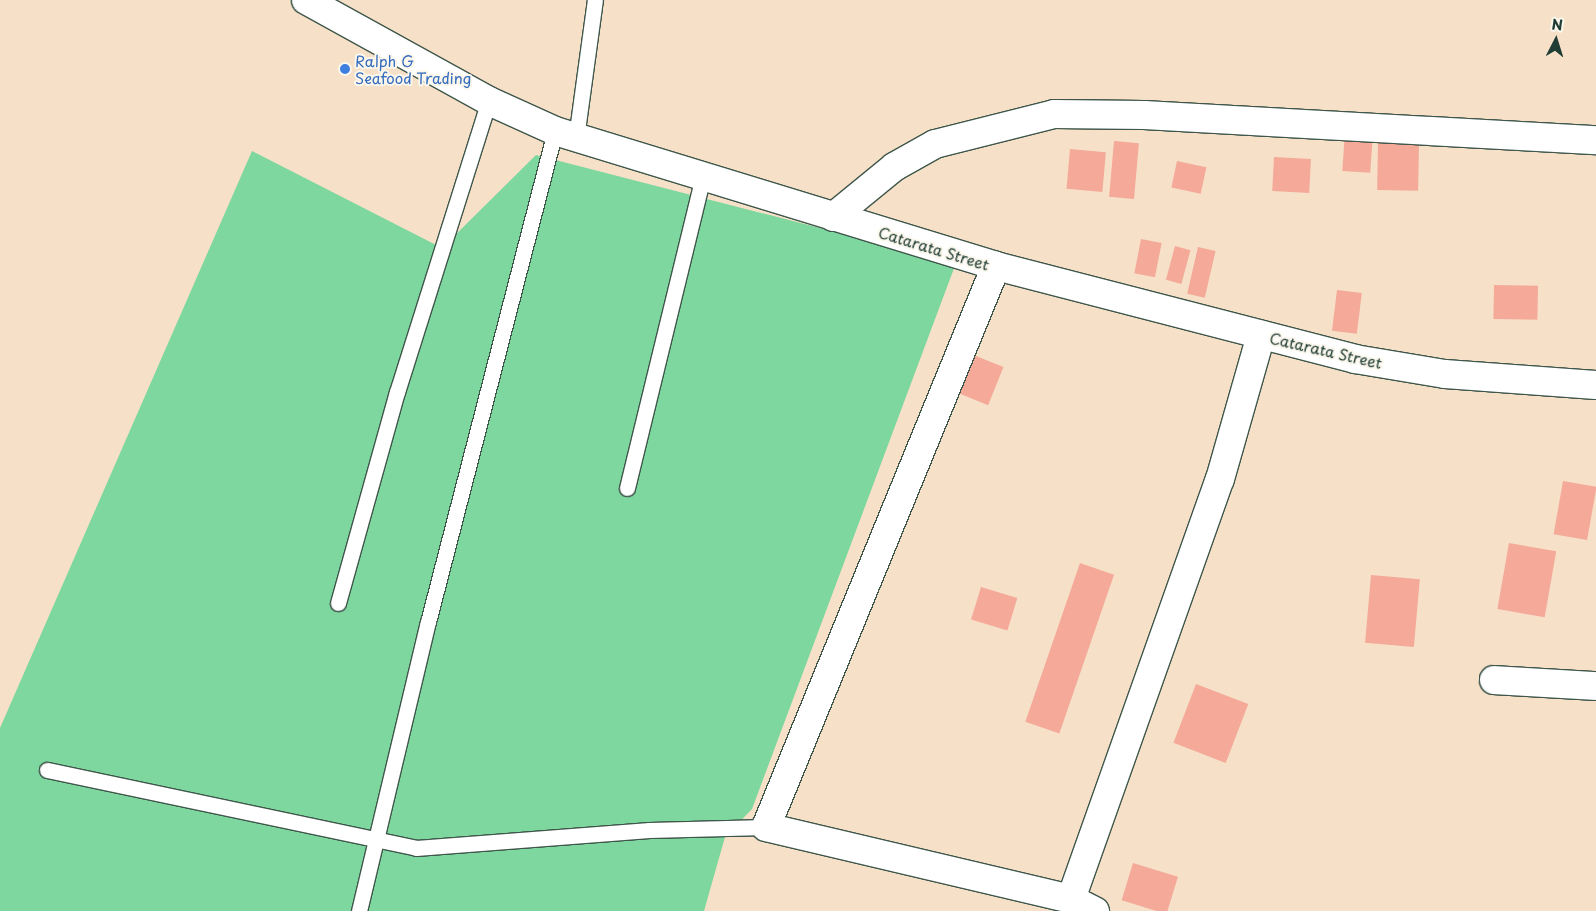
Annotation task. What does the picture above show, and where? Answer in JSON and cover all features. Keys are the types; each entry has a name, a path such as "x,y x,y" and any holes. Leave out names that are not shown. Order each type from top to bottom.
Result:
{"street":[{"name":"Catarata Street","path":"306,0 489,101 565,134 996,266 1356,359 1445,374 1596,385"},
{"path":"833,217 894,167 935,144 1054,114 1144,115 1596,140"},
{"path":"996,266 766,827 1071,899 1095,911"},
{"path":"1071,899 1201,534 1261,335"},
{"path":"1494,680 1596,686"}],"lane":[{"path":"359,911 374,842 565,134 595,0"},
{"path":"338,603 397,392 489,101"},
{"path":"627,488 703,177"},
{"path":"47,770 374,842 416,848 474,846 640,831 766,827"}],"green space":[{"path":"252,151 442,248 536,155 956,263 752,809 725,837 704,911 0,911 0,728"}],"building":[{"path":"1345,132 1373,134 1370,173 1342,171"},
{"path":"1114,141 1139,143 1134,199 1109,197"},
{"path":"1378,141 1419,142 1418,191 1377,190"},
{"path":"1070,149 1106,152 1102,192 1067,189"},
{"path":"1274,157 1311,159 1309,193 1272,191"},
{"path":"1177,161 1206,167 1201,194 1171,187"},
{"path":"1141,239 1162,243 1155,277 1134,273"},
{"path":"1175,246 1190,250 1181,284 1166,280"},
{"path":"1198,247 1216,251 1205,298 1187,294"},
{"path":"1494,285 1538,286 1537,320 1493,319"},
{"path":"1337,290 1362,293 1357,334 1332,331"},
{"path":"971,354 1003,367 988,405 956,392"},
{"path":"1563,481 1596,487 1587,540 1554,534"},
{"path":"1509,543 1556,551 1545,617 1497,609"},
{"path":"1080,563 1114,575 1059,734 1025,722"},
{"path":"1371,575 1420,579 1414,647 1365,643"},
{"path":"981,587 1017,598 1007,631 971,620"},
{"path":"1196,684 1248,704 1226,763 1173,743"},
{"path":"1133,863 1178,877 1167,911 1157,911 1122,900"}],"place":[{"name":"Ralph G Seafood Trading","path":"345,69"}]}
